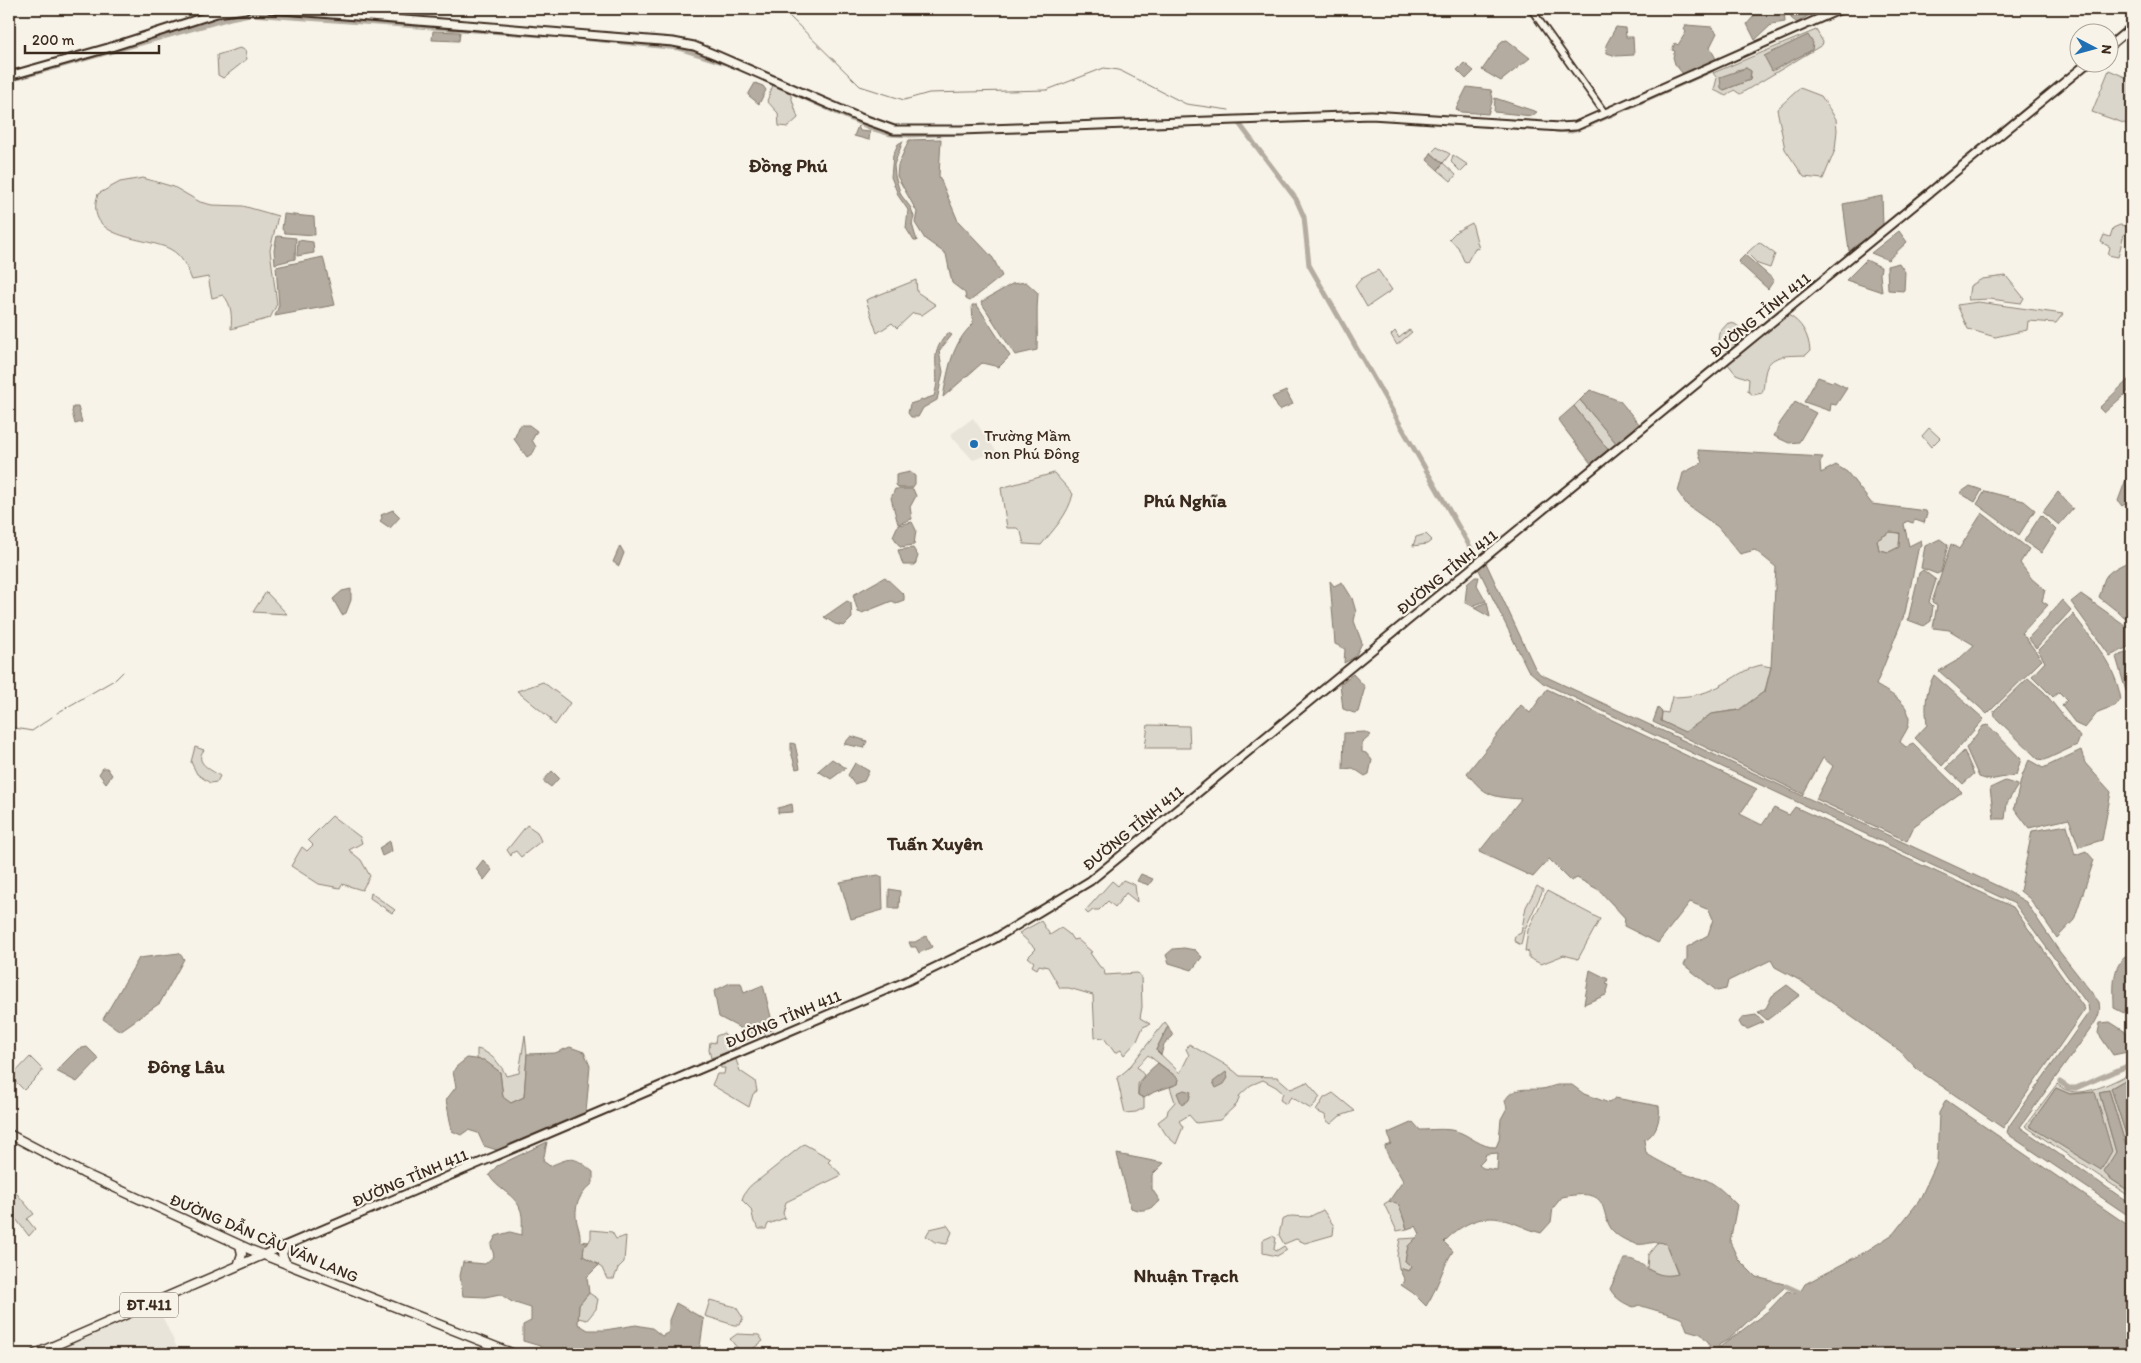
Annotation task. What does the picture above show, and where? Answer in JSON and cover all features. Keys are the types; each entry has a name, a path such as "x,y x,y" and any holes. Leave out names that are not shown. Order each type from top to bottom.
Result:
{"main road":[{"path":"9,76 108,48 217,13 245,9"},
{"path":"271,9 673,42 694,46 858,117 894,130 960,130 1371,115 1560,127 1576,126 1841,9"},
{"path":"2118,38 2132,28"},
{"name":"ĐƯỜNG TỈNH 411","path":"35,1354 907,981 1001,935 1090,881 2077,72"},
{"name":"ĐƯỜNG DẪN CẦU VĂN LANG","path":"9,1134 83,1173 240,1245 514,1354"},
{"path":"238,1266 242,1254 240,1245"},
{"path":"285,1246 282,1254 286,1264"}],"street":[{"path":"1531,9 1604,112"}],"shaded area":[{"path":"1760,9 1784,9 1785,22 1772,24 1755,40 1747,24"},
{"path":"1791,9 1818,9 1797,23 1791,18"},
{"path":"1686,25 1712,27 1717,33 1710,47 1717,61 1683,74 1675,64 1673,57 1675,51 1672,50 1675,43 1678,45 1686,32 1684,29"},
{"path":"1616,27 1625,28 1626,37 1633,37 1634,55 1616,56 1607,53 1606,45"},
{"path":"1816,30 1823,42 1822,45 1740,94 1734,90 1726,96 1714,90 1717,78 1713,73","holes":["1746,68 1751,71 1750,80 1724,90 1736,70"]},
{"path":"433,31 460,32 459,41 432,40"},
{"path":"1808,35 1813,43 1812,50 1772,71 1764,56"},
{"path":"1507,40 1530,58 1501,81 1482,70 1502,41"},
{"path":"240,48 245,50 247,59 223,78 218,75 217,55"},
{"path":"1464,63 1474,71 1466,79 1457,70"},
{"path":"1746,68 1751,71 1750,80 1724,90 1721,88 1720,77"},
{"path":"2108,72 2114,72 2132,80 2132,126 2092,112"},
{"path":"755,83 763,86 766,90 759,104 748,95"},
{"path":"773,85 790,93 798,118 788,127 779,126 778,113 767,101"},
{"path":"1467,87 1491,90 1493,99 1488,114 1461,112 1456,109"},
{"path":"1800,88 1821,96 1836,119 1835,150 1823,179 1804,177 1785,149 1777,109"},
{"path":"1495,98 1537,112 1532,116 1494,112"},
{"path":"858,126 860,131 870,132 869,140 854,136"},
{"path":"941,139 939,176 958,221 993,258 1002,276 970,301 966,299 965,293 952,283 946,254 925,239 915,223 917,212 897,176 898,165 909,140"},
{"path":"903,141 894,165 895,176 901,195 911,208 914,217 912,224 917,241 914,241 906,228 908,210 899,197 891,177 893,155 898,144"},
{"path":"1437,147 1450,154 1443,163 1431,153"},
{"path":"1431,153 1443,163 1438,170 1427,160"},
{"path":"1453,155 1468,165 1461,172 1451,162"},
{"path":"1443,163 1456,175 1451,181 1438,170"},
{"path":"143,178 174,187 200,202 212,205 243,206 278,216 270,250 277,304 270,318 231,329 231,315 228,302 223,295 212,298 208,277 192,280 184,263 170,249 119,234 107,229 99,221 96,209 98,194 120,182"},
{"path":"1882,196 1883,226 1849,251 1843,204"},
{"path":"284,214 314,217 315,235 285,233 282,229"},
{"path":"1472,223 1479,249 1475,248 1467,262 1464,261 1458,247 1449,239 1457,231"},
{"path":"2120,225 2132,230 2132,234 2124,234 2118,257 2108,255 2110,247 2101,242 2104,235 2110,237 2113,228"},
{"path":"1899,231 1907,242 1888,260 1871,253"},
{"path":"277,236 296,238 295,259 275,264 274,250"},
{"path":"298,240 313,242 314,253 297,256"},
{"path":"1759,242 1775,254 1770,268 1758,264 1747,253"},
{"path":"1745,255 1774,280 1768,289 1738,262"},
{"path":"323,257 335,305 275,316 279,305 276,267"},
{"path":"1866,260 1881,267 1882,292 1846,280"},
{"path":"1899,263 1905,272 1904,291 1888,290 1887,266"},
{"path":"1378,270 1392,290 1367,307 1355,286 1361,279"},
{"path":"2006,276 2024,298 2021,303 1990,299 1968,300 1970,286 1982,279"},
{"path":"916,280 917,292 936,305 922,315 913,313 897,328 892,323 877,333 866,300"},
{"path":"1026,282 1038,293 1037,350 1015,355 981,302 1012,284"},
{"path":"1978,302 2063,314 2056,323 2028,321 2027,330 1995,337 1968,329 1957,305"},
{"path":"972,305 977,305 1010,356 999,367 982,363 943,397 952,357 960,340 973,324"},
{"path":"1788,315 1797,321 1804,330 1810,351 1806,355 1780,357 1770,362 1765,374 1762,393 1753,395 1748,391 1749,379 1736,374 1727,363"},
{"path":"1728,323 1735,324 1751,336 1729,354 1718,341 1719,333"},
{"path":"1409,330 1412,332 1397,345 1391,335 1395,331 1399,338"},
{"path":"948,333 952,335 939,351 943,372 937,400 923,408 918,417 911,417 908,413 910,404 934,396 937,379 937,349"},
{"path":"1818,377 1833,381 1847,388 1836,405 1831,404 1830,411 1804,402"},
{"path":"2129,379 2132,383 2132,388 2104,413 2099,408"},
{"path":"1590,390 1620,401 1641,426 1617,444 1580,400"},
{"path":"1286,391 1293,404 1279,410 1272,397"},
{"path":"1580,400 1617,444 1609,451 1574,406"},
{"path":"1795,402 1816,413 1799,442 1789,443 1774,436 1780,423"},
{"path":"1574,406 1609,451 1592,465 1558,420"},
{"path":"73,407 78,407 82,422 75,424 72,412"},
{"name":"Trường Mầm non Phú Đông","path":"973,418 997,452 973,460 950,435"},
{"path":"520,425 529,425 537,431 532,440 536,447 533,453 527,457 514,439"},
{"path":"1929,428 1940,438 1931,447 1922,436"},
{"path":"1698,450 1823,457 1820,463 1821,473 1836,465 1847,472 1872,504 1926,511 1924,523 1915,520 1913,523 1907,521 1904,524 1909,546 1921,540 1922,546 1918,550 1905,613 1876,685 1900,701 1908,712 1908,727 1900,742 1906,747 1913,744 1962,792 1914,826 1907,841 1816,799 1833,766 1823,758 1803,794 1653,722 1658,708 1662,712 1661,721 1685,732 1711,714 1739,710 1765,691 1771,667 1776,567 1755,550 1740,554 1718,527 1687,505 1678,492 1683,473 1702,463","holes":["1890,532 1900,533 1899,547 1889,552 1879,550 1877,540"]},
{"path":"2132,463 2132,500 2122,506 2118,501"},
{"path":"910,472 915,476 915,484 912,488 899,488 896,485 896,475"},
{"path":"1054,473 1073,494 1071,502 1060,521 1041,545 1024,544 1021,532 1017,528 1007,528 1001,488"},
{"path":"1970,486 1982,490 1975,502 1960,493"},
{"path":"895,489 913,489 916,496 910,507 912,519 898,524 891,498"},
{"path":"1985,491 2024,501 2035,510 2019,535 1977,504"},
{"path":"2058,492 2073,509 2059,525 2043,512"},
{"path":"393,510 400,517 390,528 380,521 381,515"},
{"path":"1982,513 2029,549 2020,563 2032,579 2045,590 2042,601 2048,605 2022,633 2042,660 1987,714 1939,671 1958,660 1974,645 1949,630 1933,628 1937,605 1932,602 1951,544 1959,549"},
{"path":"2041,515 2056,530 2041,553 2024,541"},
{"path":"912,522 916,530 914,545 900,547 893,536 898,525"},
{"path":"1890,532 1900,533 1899,547 1889,552 1879,550 1877,540"},
{"path":"1426,534 1432,540 1427,544 1413,546 1416,537"},
{"path":"1940,539 1948,545 1941,572 1937,574 1921,568 1925,546"},
{"path":"620,546 624,553 619,566 613,562"},
{"path":"913,548 918,556 915,565 903,565 898,550"},
{"path":"2132,560 2132,623 2099,597 2107,575"},
{"path":"1486,563 1535,668 1540,674 2002,888 2026,902 2059,951 2099,1002 2100,1009 2092,1027 2020,1127 2132,1205 2132,1218 2007,1132 2009,1126 2089,1012 2088,1005 2015,904 1543,683 1528,670 1478,568"},
{"path":"1923,570 1936,580 1929,602 1933,606 1931,621 1924,626 1908,620 1919,573"},
{"path":"885,577 904,595 904,600 896,603 892,601 862,613 858,612 853,595"},
{"path":"1475,577 1479,577 1477,585 1486,601 1472,606 1465,602 1467,584"},
{"path":"1330,581 1334,586 1342,582 1352,598 1356,612 1354,621 1362,643 1355,657 1344,663 1345,649 1335,644"},
{"path":"351,589 351,600 346,613 342,615 333,599 342,591"},
{"path":"266,592 287,614 253,612"},
{"path":"2081,594 2132,630 2132,645 2110,656 2071,602"},
{"path":"2062,600 2071,610 2036,648 2028,638"},
{"path":"847,601 851,603 852,618 844,626 835,624 824,617"},
{"path":"1487,602 1490,617 1474,608"},
{"path":"2073,614 2103,654 2114,676 2121,700 2116,705 2098,712 2085,728 2076,724 2062,706 2067,700 2059,692 2053,697 2032,676 2045,662 2038,650"},
{"path":"2132,650 2132,690 2126,691 2116,657"},
{"path":"1761,665 1771,667 1765,691 1739,710 1711,714 1685,733 1661,721 1662,712 1668,713 1672,697 1707,692"},
{"path":"1353,674 1365,687 1358,712 1354,713 1343,709 1340,684"},
{"path":"1934,675 1984,719 1942,766 1915,738 1927,725 1926,699"},
{"path":"2028,678 2044,692 2080,737 2077,745 2045,760 2038,759 1995,717 1994,711"},
{"path":"543,682 570,703 555,725 550,721 551,719 517,691"},
{"path":"1547,689 1757,789 1740,814 1762,825 1774,808 1789,815 1795,807 2013,907 2085,1009 2003,1128 1917,1069 1900,1051 1801,981 1775,967 1771,960 1728,981 1726,989 1717,991 1684,965 1687,959 1687,947 1708,935 1713,919 1709,910 1690,902 1658,943 1624,926 1625,918 1599,890 1577,878 1571,881 1549,859 1533,877 1479,852 1521,799 1490,794 1484,791 1467,773 1521,705 1530,713"},
{"path":"1148,725 1189,726 1190,748 1145,748"},
{"path":"1988,725 2021,759 2016,775 1989,780 1979,777 1966,748 1983,726"},
{"path":"1365,732 1371,735 1362,743 1362,752 1366,753 1372,760 1369,774 1365,776 1353,768 1343,769 1344,733"},
{"path":"851,736 867,741 864,748 844,744"},
{"path":"791,743 795,744 800,768 796,769 791,752"},
{"path":"195,747 204,750 201,755 202,762 220,776 217,782 210,783 197,774 191,762"},
{"path":"2081,750 2085,763 2111,792 2102,840 2079,847 2069,819 2029,828 2014,808 2022,776 2029,760 2043,768"},
{"path":"1964,751 1974,774 1963,784 1946,768"},
{"path":"832,759 846,768 831,779 818,771"},
{"path":"855,763 869,771 864,781 854,784 848,775"},
{"path":"103,768 107,768 112,775 106,783 99,774"},
{"path":"552,771 559,778 551,787 543,781"},
{"path":"2005,781 2018,785 2007,803 2005,819 1994,819 1990,788"},
{"path":"792,804 793,812 778,813 778,808"},
{"path":"332,816 360,837 362,843 349,850 361,860 370,876 362,890 342,884 340,888 319,884 291,866 302,847 307,851 313,845 308,840"},
{"path":"527,825 537,832 541,841 521,857 516,851 511,856 507,850"},
{"path":"2067,825 2075,855 2086,851 2094,860 2074,920 2057,938 2030,899 2020,891 2032,831"},
{"path":"390,841 392,851 382,856 379,848"},
{"path":"483,860 492,870 484,880 476,869"},
{"path":"1141,874 1153,879 1149,885 1137,881"},
{"path":"878,875 882,877 883,910 851,919 840,882"},
{"path":"1123,880 1135,885 1137,902 1126,893 1115,907 1108,901 1099,910 1093,910 1088,914 1085,911 1112,881 1118,886"},
{"path":"1537,886 1543,890 1524,931 1521,945 1514,941 1515,936 1521,933 1526,907"},
{"path":"889,889 900,891 899,908 889,908"},
{"path":"1547,891 1600,919 1578,959 1564,955 1541,964 1529,958 1529,952 1525,951 1528,930"},
{"path":"371,893 395,910 392,913 370,898"},
{"path":"1041,921 1050,935 1061,928 1073,940 1077,939 1092,952 1090,953 1100,967 1104,969 1105,975 1137,973 1141,976 1142,1007 1140,1018 1150,1024 1143,1027 1137,1041 1124,1055 1121,1050 1115,1053 1104,1038 1095,1037 1093,995 1069,988 1060,988 1048,967 1039,965 1037,969 1032,966 1034,962 1028,957 1036,949 1019,933"},
{"path":"926,936 932,947 919,953 916,947 911,947 909,942 915,942"},
{"path":"1173,949 1195,950 1202,957 1192,970 1169,963 1166,955"},
{"path":"179,953 184,959 160,1003 120,1031 103,1019 139,958"},
{"path":"2125,957 2132,961 2132,1000 2124,1013 2114,1008 2114,988 2117,967"},
{"path":"1590,970 1608,979 1606,984 1609,985 1606,995 1584,1004"},
{"path":"730,983 741,983 744,993 763,985 774,1029 742,1042 742,1029 719,1017 714,991"},
{"path":"1787,985 1800,995 1767,1020 1758,1012 1766,1008 1772,996"},
{"path":"1756,1015 1764,1022 1748,1029 1742,1027 1739,1022 1743,1017"},
{"path":"1165,1022 1168,1026 1156,1050 1180,1073 1189,1055 1186,1049 1189,1044 1240,1076 1277,1077 1291,1089 1307,1082 1320,1097 1311,1109 1291,1097 1286,1104 1280,1100 1283,1093 1263,1080 1251,1085 1240,1095 1237,1104 1220,1120 1196,1123 1189,1115 1179,1121 1183,1127 1176,1144 1167,1136 1158,1122 1167,1115 1168,1110 1175,1102 1170,1087 1178,1084 1179,1079 1148,1055 1137,1067 1144,1075 1138,1084 1138,1095 1144,1098 1144,1108 1136,1112 1125,1113 1117,1078 1128,1069"},
{"path":"2110,1022 2132,1036 2132,1051 2113,1055 2098,1033 2100,1023"},
{"path":"1168,1026 1173,1036 1164,1044 1161,1055 1156,1050"},
{"path":"724,1033 729,1042 734,1043 735,1049 711,1058 710,1042 715,1043 716,1036"},
{"path":"525,1035 527,1054 524,1097 511,1103 503,1098 500,1072 477,1059 477,1049 482,1050 494,1059 506,1076 519,1073"},
{"path":"87,1047 99,1059 77,1082 56,1071 78,1049"},
{"path":"570,1047 584,1052 590,1066 586,1112 497,1150 484,1146 478,1133 468,1130 461,1135 452,1131 446,1100 456,1087 453,1072 467,1058 484,1060 500,1072 503,1097 511,1103 524,1097 527,1054 555,1053"},
{"path":"30,1057 42,1069 42,1072 24,1090 11,1077"},
{"path":"735,1057 740,1071 755,1081 757,1091 753,1094 749,1107 712,1085 717,1074 724,1074 725,1068 721,1068 719,1064"},
{"path":"1158,1063 1179,1079 1178,1084 1154,1092 1144,1098 1138,1095 1141,1080"},
{"path":"1226,1072 1228,1078 1224,1084 1216,1088 1213,1082"},
{"path":"2132,1072 2132,1076 2111,1088 2132,1153 2132,1166 2109,1090 2099,1092 2116,1152 2108,1177 2132,1193 2132,1198 2025,1126 2057,1084 2067,1090 2082,1092 2101,1087","holes":["2056,1088 2070,1094 2095,1092 2030,1126"]},
{"path":"2132,1076 2132,1153 2111,1088"},
{"path":"1557,1085 1572,1085 1584,1094 1609,1103 1615,1098 1659,1106 1657,1126 1652,1134 1644,1140 1646,1153 1681,1172 1710,1182 1737,1205 1730,1242 1738,1259 1756,1277 1786,1286 1729,1339 1719,1345 1719,1354 1699,1354 1709,1352 1709,1343 1701,1334 1687,1330 1682,1319 1639,1305 1630,1306 1614,1295 1610,1289 1624,1259 1636,1261 1653,1272 1660,1274 1678,1274 1666,1244 1658,1242 1636,1244 1622,1238 1613,1231 1608,1223 1599,1200 1592,1196 1562,1197 1553,1208 1551,1222 1541,1233 1495,1218 1471,1222 1456,1231 1444,1242 1453,1251 1426,1306 1413,1293 1401,1285 1405,1281 1399,1268 1409,1271 1412,1267 1405,1261 1408,1246 1420,1234 1416,1226 1407,1229 1399,1205 1389,1201 1403,1181 1385,1146 1391,1144 1388,1133 1413,1122 1420,1130 1442,1129 1456,1131 1485,1145 1496,1147 1499,1140 1501,1119 1507,1108 1505,1101 1508,1096 1520,1090 1543,1089","holes":["1498,1153 1497,1170 1483,1168 1479,1165 1484,1160 1486,1154"]},
{"path":"2056,1088 2070,1094 2095,1092 2112,1151 2101,1170 2029,1126"},
{"path":"1184,1090 1191,1092 1189,1100 1182,1105 1177,1093"},
{"path":"2109,1090 2132,1166 2132,1193 2108,1177 2104,1171 2116,1152 2099,1092"},
{"path":"1333,1093 1355,1111 1340,1116 1331,1124 1326,1120 1325,1115 1316,1111 1324,1098"},
{"path":"1946,1100 2132,1228 2132,1352 2130,1354 1721,1354 1720,1347 1768,1311 1787,1291 1799,1294 1805,1284 1865,1252 1893,1234 1919,1201 1937,1162 1939,1113"},
{"path":"547,1142 543,1161 550,1166 572,1159 593,1172 593,1183 580,1198 576,1217 580,1241 589,1242 584,1246 583,1256 599,1265 587,1277 589,1293 579,1305 578,1324 588,1330 605,1330 636,1325 652,1328 662,1336 669,1332 669,1320 676,1303 704,1319 700,1347 684,1354 545,1354 540,1346 523,1341 523,1325 531,1321 531,1308 512,1302 500,1294 485,1297 463,1296 460,1276 463,1262 485,1264 494,1256 491,1245 496,1236 510,1232 522,1235 522,1217 519,1205 489,1175 497,1166"},
{"path":"804,1144 831,1159 828,1162 842,1175 786,1202 783,1213 785,1218 768,1224 766,1229 759,1229 754,1222 751,1209 742,1200 745,1193 754,1183"},
{"path":"1117,1154 1164,1163 1152,1175 1152,1189 1160,1201 1157,1204 1143,1210 1131,1208"},
{"path":"13,1189 34,1214 27,1219 35,1229 29,1236 9,1210 9,1193"},
{"path":"1389,1201 1399,1205 1407,1229 1397,1231 1384,1204"},
{"path":"1323,1210 1334,1226 1333,1235 1305,1243 1296,1239 1284,1244 1279,1235 1282,1220 1291,1216 1309,1217"},
{"path":"947,1225 952,1232 947,1244 935,1242 926,1236 930,1229"},
{"path":"591,1230 612,1232 616,1239 626,1236 624,1262 618,1268 614,1279 607,1279 602,1268 583,1256 584,1245 587,1245 591,1238"},
{"path":"1272,1236 1276,1238 1274,1249 1276,1251 1284,1246 1287,1250 1277,1256 1263,1253 1263,1240"},
{"path":"1416,1238 1408,1247 1405,1261 1412,1266 1409,1271 1399,1268 1397,1256 1400,1239"},
{"path":"1659,1241 1666,1244 1678,1275 1663,1276 1647,1269 1648,1255"},
{"path":"589,1293 598,1299 596,1309 587,1320 578,1318 579,1305"},
{"path":"710,1300 736,1307 743,1318 740,1325 705,1316"},
{"path":"158,1307 180,1354 58,1354 57,1350"},
{"path":"737,1334 759,1335 763,1341 746,1354 742,1354 730,1339"}],"waterway":[{"path":"782,9 860,86 904,100 929,93 1047,90 1104,68 1119,70 1186,104 1229,110"},
{"path":"1839,13 1849,9"},
{"path":"9,80 250,14 544,35"},
{"path":"562,36 679,48 726,63"},
{"path":"1556,130 1572,131 1588,125 1712,70"},
{"path":"779,86 871,128 891,134 958,133"},
{"path":"1238,122 1296,199 1304,217 1309,265 1477,559"},
{"path":"57,713 116,679 123,672"},
{"path":"9,727 32,731 52,717"},
{"path":"2060,1082 2069,1088 2076,1088 2132,1064"},
{"path":"1786,1286 1806,1295"}],"place":[{"name":"Trường Mầm non Phú Đông","path":"974,444"}],"district":[{"name":"Đồng Phú","path":"788,165"},
{"name":"Phú Nghĩa","path":"1185,500"},
{"name":"Tuấn Xuyên","path":"935,843"},
{"name":"Đông Lâu","path":"186,1066"},
{"name":"Nhuận Trạch","path":"1186,1275"}]}
